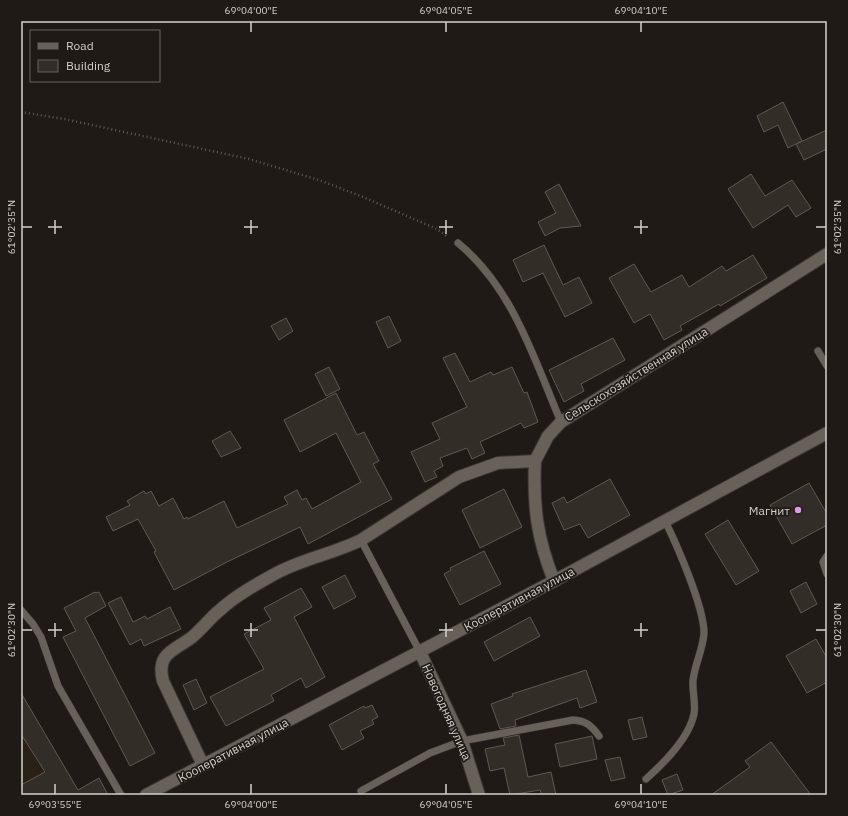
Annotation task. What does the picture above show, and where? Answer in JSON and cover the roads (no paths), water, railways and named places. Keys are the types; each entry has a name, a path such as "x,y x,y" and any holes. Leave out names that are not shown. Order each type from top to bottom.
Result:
{"street":[{"name":"Сельскохозяйственная улица","path":"535,461 548,436 560,422 827,254"},
{"name":"Кооперативная улица","path":"146,795 554,582 664,521 827,434"},
{"path":"203,765 163,681 161,662 166,655 191,638 220,610 272,575 309,559 346,548 361,540 459,477 498,463 535,461 534,481 537,529 544,555 554,582"},
{"name":"Новогодняя улица","path":"420,652 462,741 479,795"}],"lane":[{"path":"458,243 475,257 486,270 509,304 518,321 560,422"},
{"path":"818,350 827,366"},
{"path":"646,779 674,752 692,721 694,712 693,681 704,635 702,614 671,534 664,521"},
{"path":"361,540 420,652"},
{"path":"827,556 823,562 827,574"},
{"path":"21,610 33,624 41,637 58,686 121,795"},
{"path":"361,791 430,753 462,741 573,720 583,721 591,725 599,736"}],"place":[{"name":"Магнит","path":"798,510"}]}
